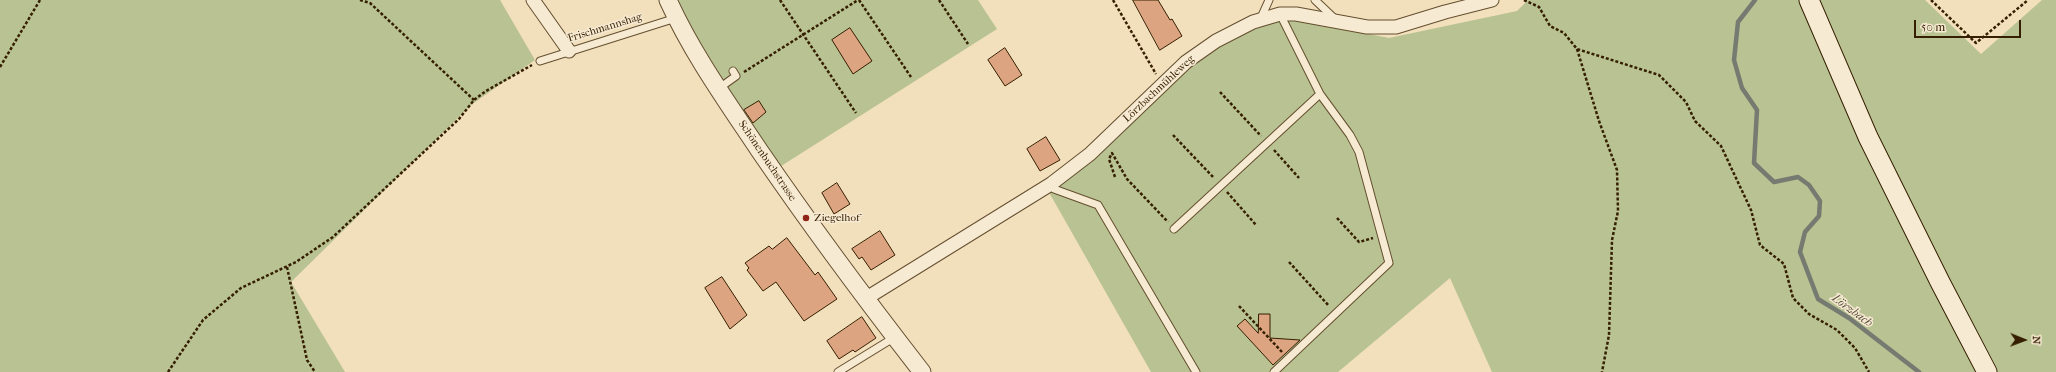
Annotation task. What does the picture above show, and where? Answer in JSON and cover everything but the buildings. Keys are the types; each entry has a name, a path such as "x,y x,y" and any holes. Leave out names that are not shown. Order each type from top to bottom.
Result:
{"main road":[{"path":"1809,0 1868,137 1940,282 1987,372"}],"street":[{"path":"533,0 569,51"},
{"name":"Schönenbuchstrasse","path":"668,0 676,18 718,89 789,194 865,299 922,372"},
{"name":"Lörzbachmühleweg","path":"865,299 1051,184 1090,154 1186,62 1216,41 1260,20 1280,14 1296,14 1367,27 1396,27 1492,0"}],"lane":[{"path":"1260,20 1269,0"},
{"path":"1315,0 1338,22"},
{"path":"1274,372 1389,263 1359,152 1350,135 1320,94 1280,14"},
{"name":"Frischmannshag","path":"540,61 676,18"},
{"path":"718,89 735,74"},
{"path":"1174,229 1320,94"},
{"path":"1051,184 1054,189 1098,206 1196,372"},
{"path":"838,372 895,337"}],"path":[{"path":"0,67 40,0"},
{"path":"360,0 370,3 474,100"},
{"path":"780,0 856,113"},
{"path":"735,74 859,0 911,77"},
{"path":"939,0 968,44"},
{"path":"1113,0 1163,85"},
{"path":"1524,0 1539,7 1550,26 1564,33 1577,48 1599,121 1617,170 1618,211 1612,240 1609,335 1602,372"},
{"path":"1931,0 1976,43 2028,0"},
{"path":"1577,48 1659,76 1686,102 1695,121 1721,146 1751,210 1760,245 1784,264 1793,298 1809,314 1837,330 1855,348 1869,372"},
{"path":"168,372 204,320 241,288 287,267 333,237 459,119 474,100 486,91 540,61"},
{"path":"1115,177 1109,159 1112,153 1127,179 1174,229"},
{"path":"1337,218 1359,242 1381,235"},
{"path":"1289,262 1336,313"},
{"path":"287,267 307,360 315,372"},
{"path":"1239,306 1288,359"}],"green space":[{"path":"0,0 500,0 535,60 471,105 291,282 345,372 0,372"},
{"path":"673,0 978,0 997,29 778,168 674,13"},
{"path":"1528,0 1925,0 1981,54 2042,0 2056,0 2056,372 1492,372 1450,278 1338,372 1151,372 1046,187 1203,53 1278,16 1389,38 1517,11"}],"waterway":[{"name":"Lörzbach","path":"1755,0 1738,22 1734,60 1742,88 1757,110 1754,163 1774,182 1798,177 1809,185 1820,201 1819,216 1805,232 1800,252 1818,299 1849,318 1919,372"}],"place":[{"name":"Ziegelhof","path":"806,218"}]}
